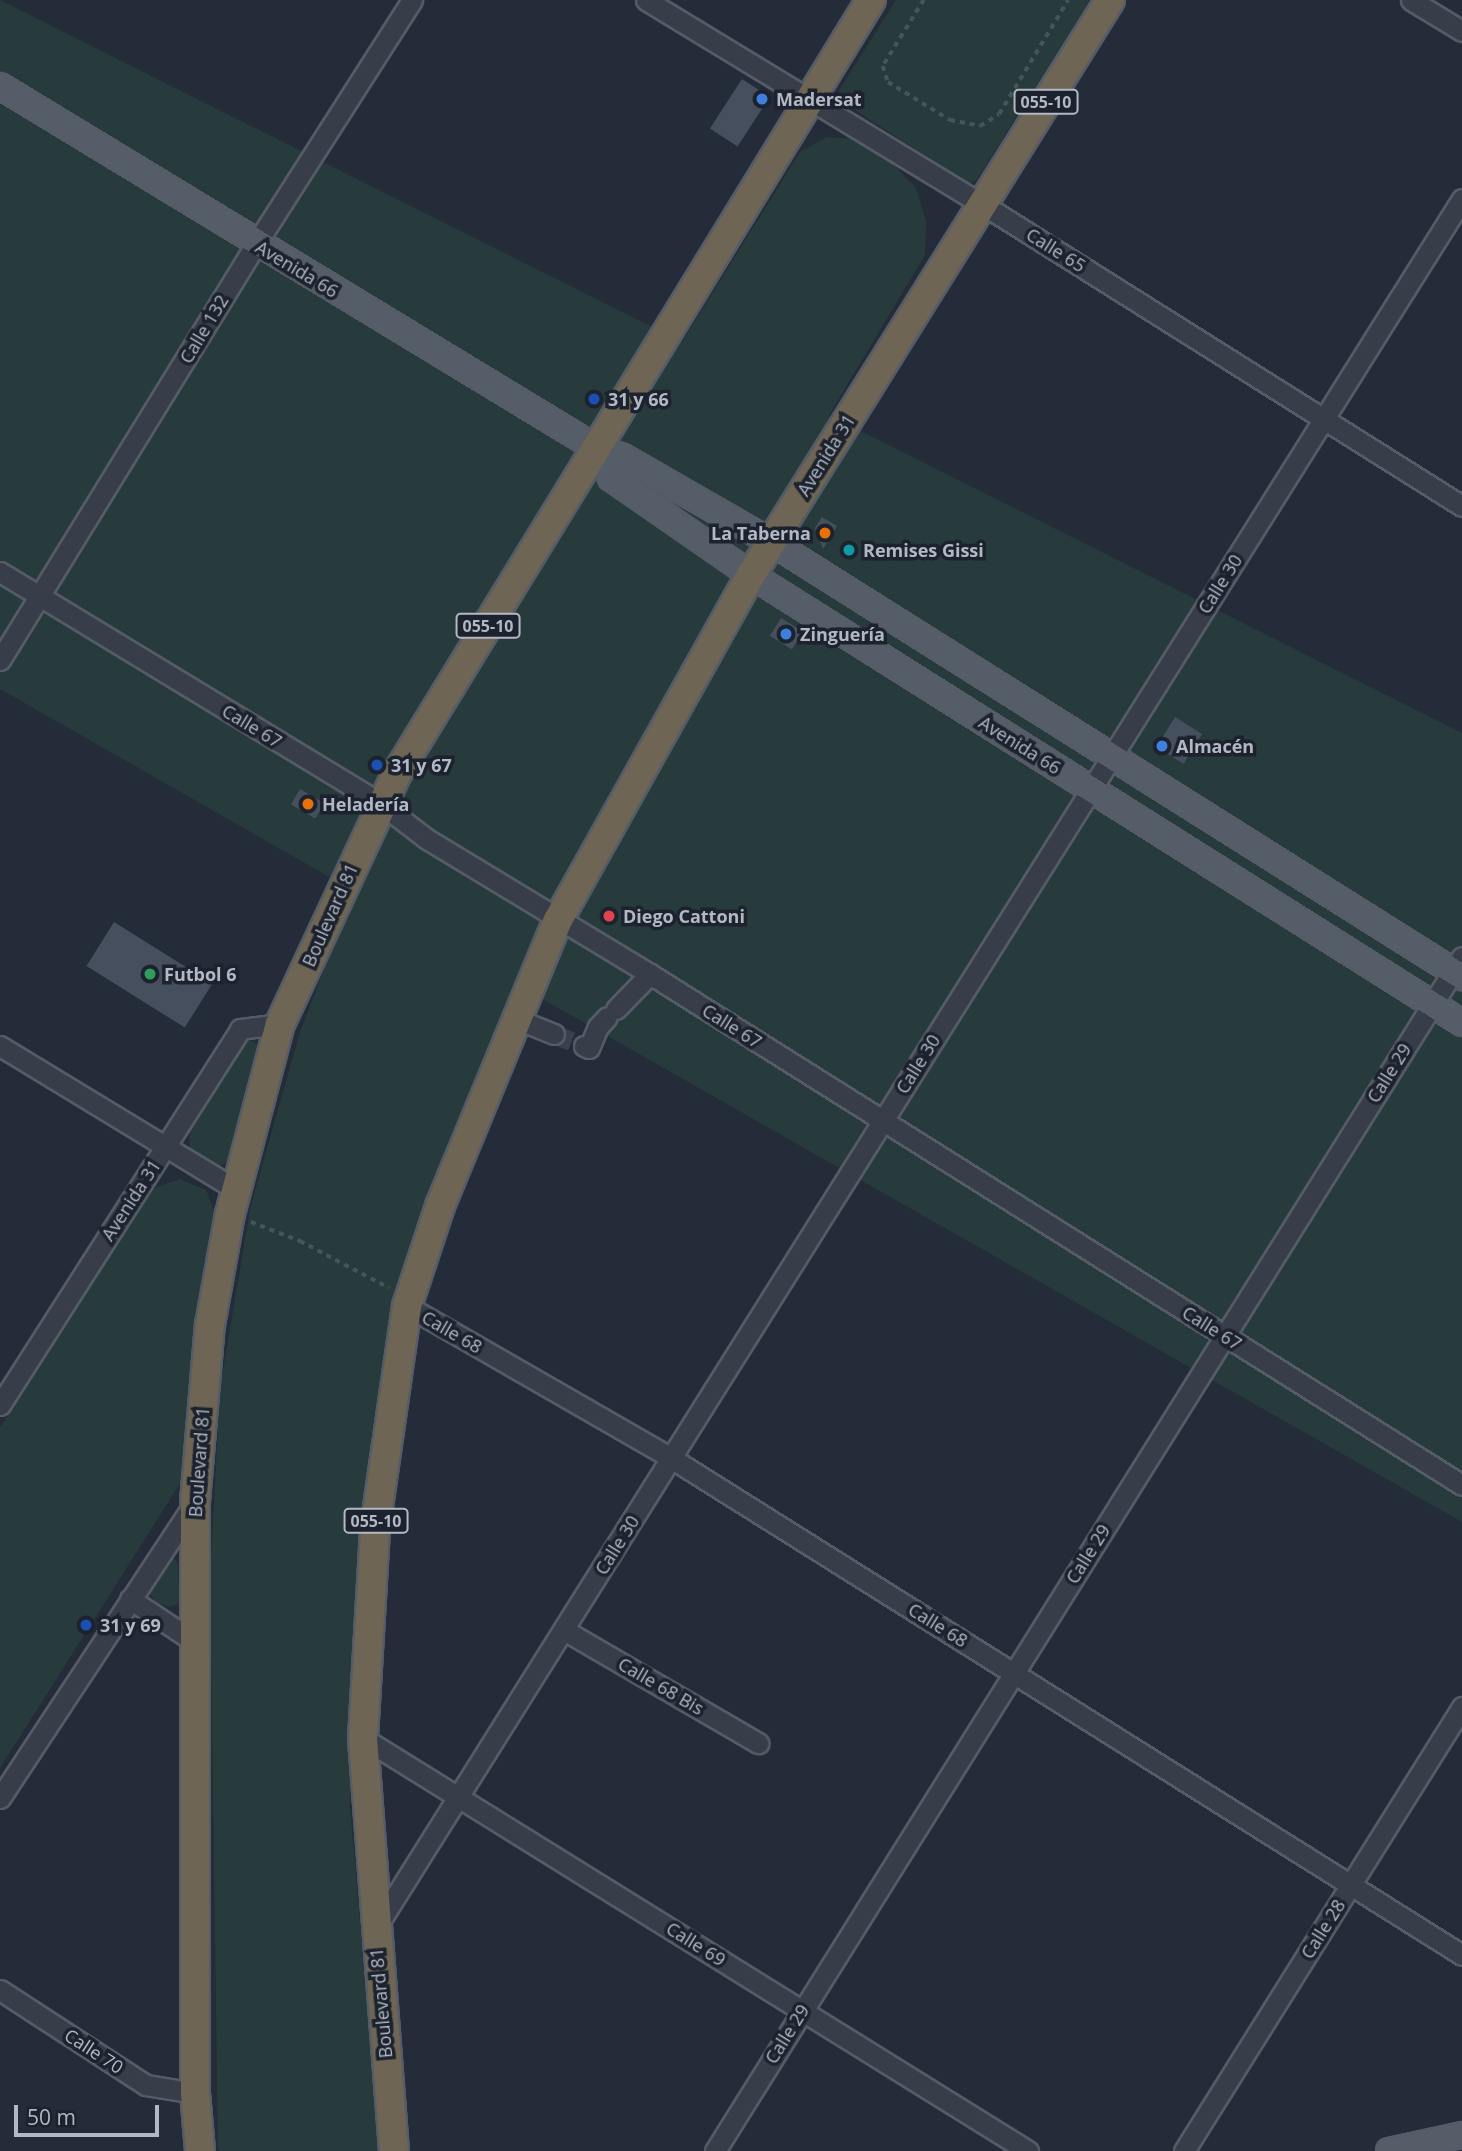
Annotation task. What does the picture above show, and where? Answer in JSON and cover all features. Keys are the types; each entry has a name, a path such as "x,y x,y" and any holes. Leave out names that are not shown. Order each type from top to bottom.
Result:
{"highway":[{"name":"055-10","path":"380,803 871,0"},
{"name":"Avenida 31","path":"558,920 771,542 1110,0"},
{"name":"Boulevard 81","path":"200,2151 195,2093 192,1640 195,1502 210,1325 233,1202 280,1024 380,803"},
{"name":"Boulevard 81","path":"394,2151 375,1930 363,1738 375,1528 408,1302 514,1018 558,920"}],"main road":[{"name":"Avenida 66","path":"0,86 256,244 596,448 623,457 771,542 1112,757 1459,968"},
{"name":"Avenida 66","path":"596,448 611,478 751,576 1462,1023"},
{"path":"1389,2151 1462,2135"}],"street":[{"name":"Calle 132","path":"0,660 256,244 412,0"},
{"name":"Calle 65","path":"646,0 807,101 982,204 1462,506"},
{"path":"1412,0 1462,31"},
{"name":"Calle 30","path":"375,1930 1462,199"},
{"name":"Calle 67","path":"0,572 380,803 427,839 650,974 1462,1485"},
{"name":"Calle 29","path":"715,2151 1432,1004 1459,968"},
{"path":"584,1046 589,1048 598,1027 650,974"},
{"path":"514,1018 554,1034"},
{"name":"Avenida 31","path":"0,1405 240,1028 280,1024"},
{"path":"0,1046 164,1149 233,1202"},
{"name":"Calle 68","path":"408,1302 671,1458 1462,1955"},
{"path":"0,1798 195,1502"},
{"path":"130,1599 192,1640"},
{"name":"Calle 68 Bis","path":"564,1630 758,1743"},
{"name":"Calle 28","path":"1184,2151 1462,1707"},
{"name":"Calle 69","path":"363,1738 460,1795 1028,2151"},
{"name":"Calle 70","path":"0,1990 146,2085 195,2093"}],"path":[{"path":"924,0 883,66 888,82 950,120 981,126 999,114 1069,0"},
{"path":"233,1202 408,1302"}],"shaded area":[{"path":"0,0 682,342 800,152 827,137 852,139 892,163 916,188 926,221 925,255 829,415 1462,733 1462,1522 516,984 403,1273 373,1423 357,1582 350,1807 380,2151 219,2151 218,2146 210,1577 220,1389 250,1209 300,1032 354,891 0,689"},
{"path":"896,0 1090,0 976,181 969,184 838,99 838,92"},
{"path":"249,1040 260,1045 261,1052 231,1160 217,1167 190,1148 189,1129"},
{"path":"180,1179 206,1190 217,1217 192,1358 181,1482 0,1768 0,1428 144,1199 152,1189"},
{"path":"162,1558 174,1558 178,1564 179,1603 169,1607 155,1602 149,1592 150,1579"}],"building":[{"path":"742,79 770,97 738,146 710,128"},
{"name":"La Taberna","path":"822,517 837,526 823,549 815,528"},
{"name":"Zinguería","path":"781,618 803,632 792,650 770,636"},
{"path":"1175,717 1202,734 1184,764 1156,747"},
{"name":"Heladería","path":"300,789 324,803 315,819 291,805"},
{"name":"Futbol 6","path":"114,922 212,983 185,1028 86,966"}],"tunnel":[{"path":"554,1034 584,1046"}],"place":[{"name":"Madersat","path":"762,99"},
{"name":"31 y 66","path":"594,399"},
{"name":"La Taberna","path":"825,533"},
{"name":"Remises Gissi","path":"849,550"},
{"name":"Zinguería","path":"786,634"},
{"name":"Almacén","path":"1162,746"},
{"name":"31 y 67","path":"377,765"},
{"name":"Heladería","path":"308,804"},
{"name":"Diego Cattoni","path":"609,916"},
{"name":"Futbol 6","path":"150,974"},
{"name":"31 y 69","path":"86,1625"}]}
